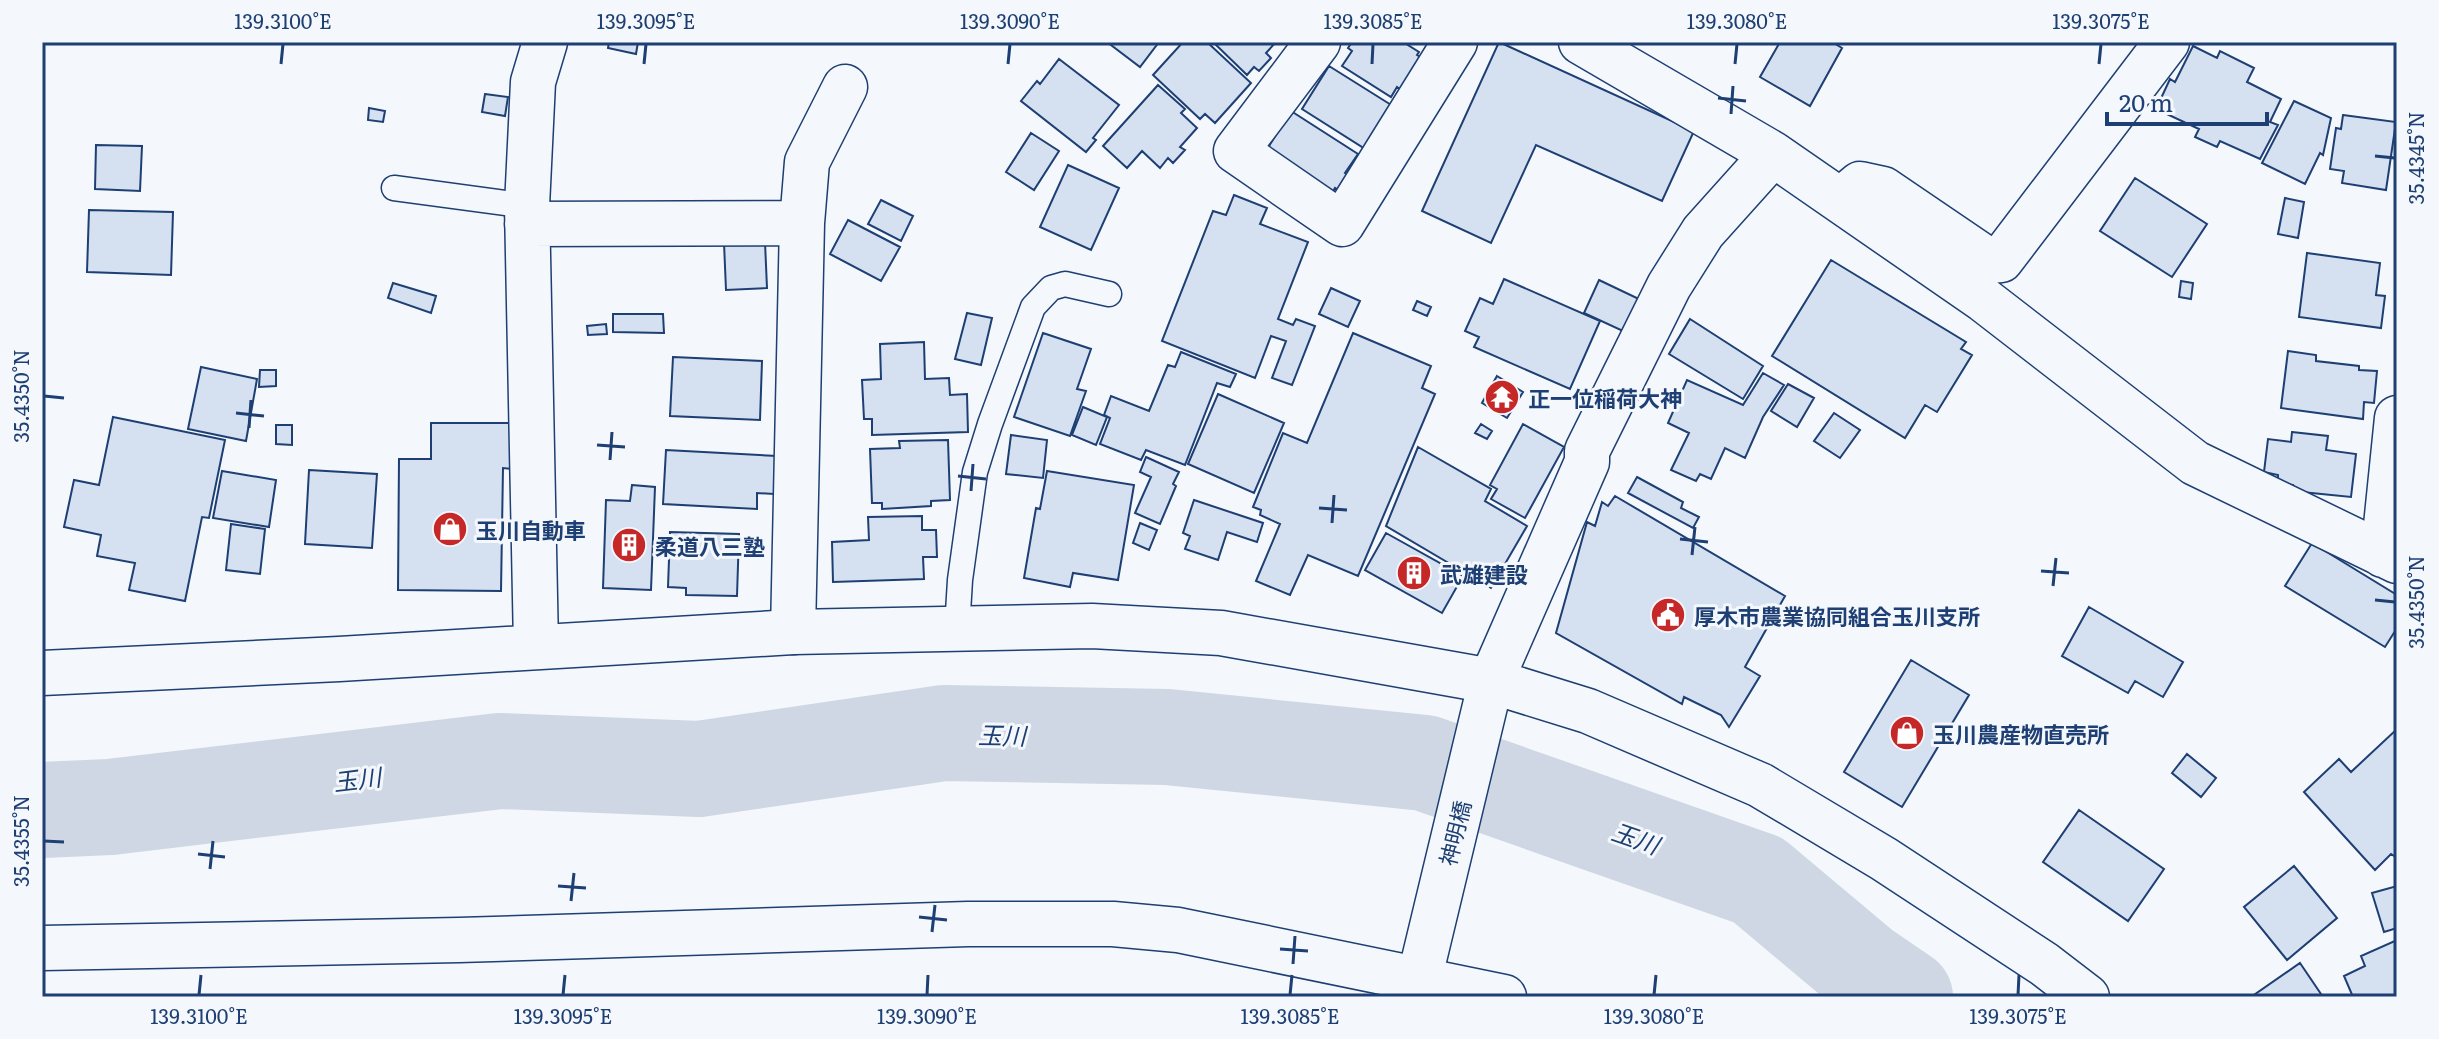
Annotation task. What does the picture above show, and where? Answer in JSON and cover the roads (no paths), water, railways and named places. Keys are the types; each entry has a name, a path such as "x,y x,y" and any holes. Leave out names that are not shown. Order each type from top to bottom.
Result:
{"street":[{"path":"536,646 527,215 533,82 545,42"},
{"path":"1318,42 1236,151 1342,224 1455,42"},
{"path":"1581,42 1773,154 1841,200 1984,300 2195,463 2390,558 2397,418"},
{"path":"1841,200 1860,184 1883,189 1989,261 2001,260 2167,42"},
{"path":"793,632 802,223 807,162 845,87"},
{"name":"神明橋","path":"1419,978 1487,696 1587,462 1587,451 1669,286 1703,232 1773,154"},
{"path":"527,215 802,223"},
{"path":"42,673 793,632 1092,626 1221,633 1487,696 1588,711 1760,785 1884,859 2044,964 2087,997"},
{"path":"42,948 968,924 1113,924 1178,930 1504,997"}],"lane":[{"path":"394,188 527,215"},
{"path":"957,629 960,580 975,472 1033,307 1051,288 1065,284 1109,294"}],"waterway":[{"name":"玉川","path":"42,810 110,807 500,761 699,769 944,733 1167,737 1425,763 1758,880 1864,969 1905,997"}],"place":[{"name":"正一位稲荷大神","path":"1502,397"},
{"name":"玉川自動車","path":"450,529"},
{"name":"柔道八三塾","path":"629,545"},
{"name":"武雄建設","path":"1414,573"},
{"name":"厚木市農業協同組合玉川支所","path":"1668,615"},
{"name":"玉川農産物直売所","path":"1907,733"}]}
